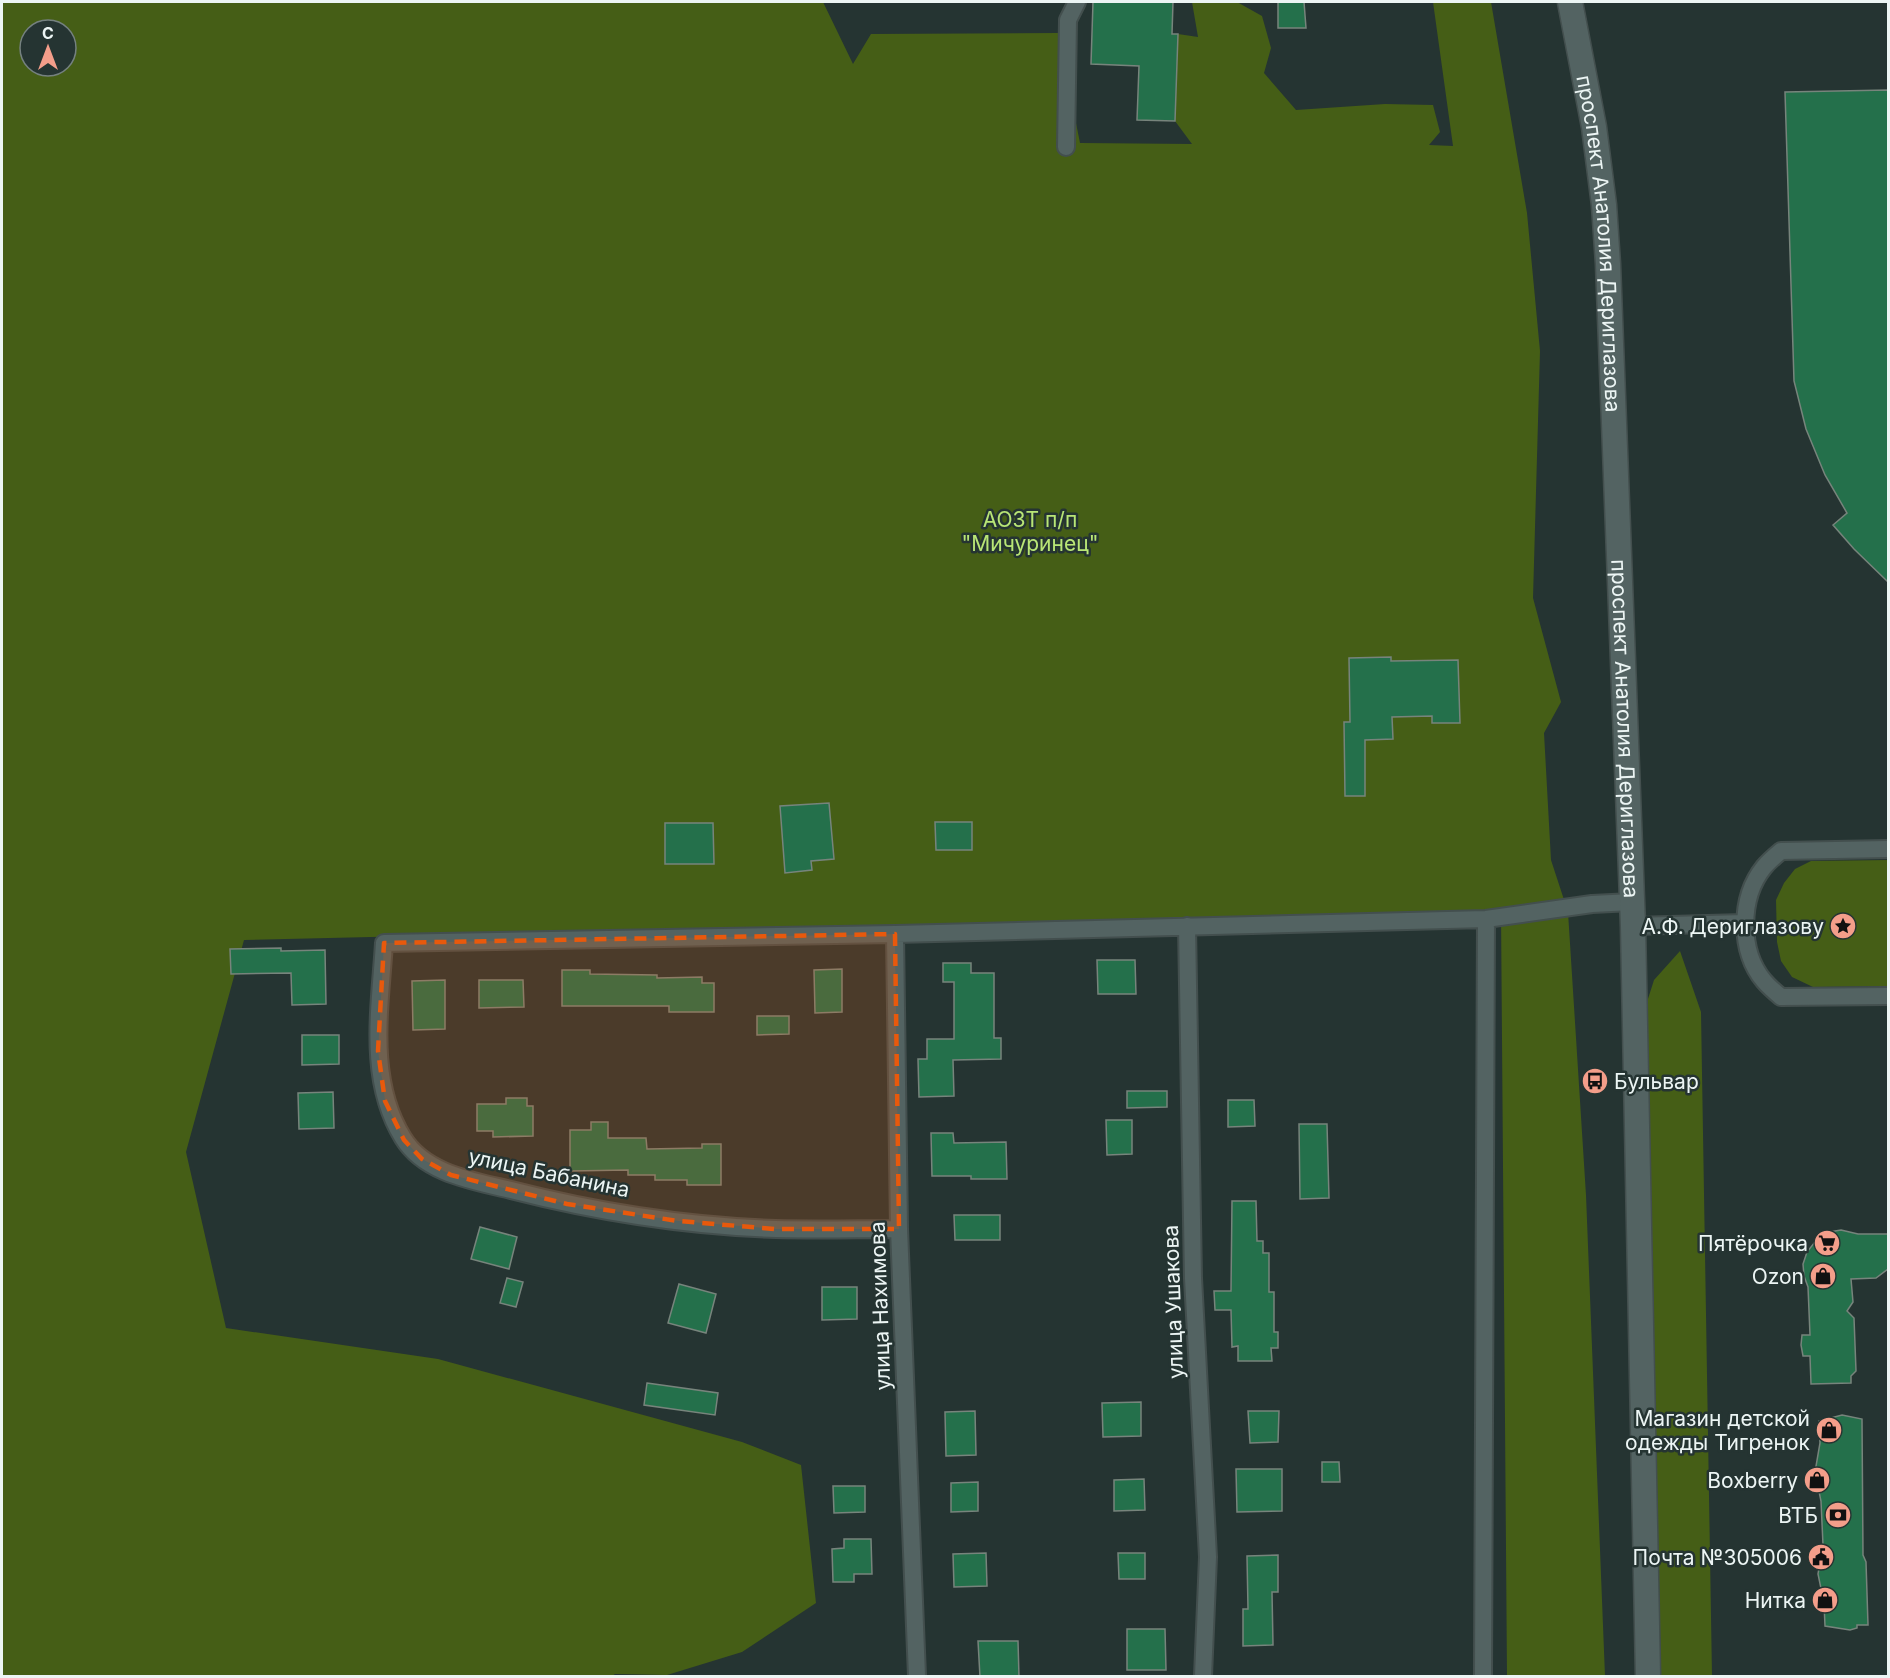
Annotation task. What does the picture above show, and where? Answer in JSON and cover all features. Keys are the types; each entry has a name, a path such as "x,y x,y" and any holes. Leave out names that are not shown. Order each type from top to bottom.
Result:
{"main road":[{"name":"проспект Анатолия Дериглазова","path":"1570,2 1594,127 1604,205 1608,264 1633,926 1648,1677"}],"street":[{"path":"1066,147 1068,20 1077,2"},
{"path":"1888,849 1781,851 1763,868 1751,890 1744,923 1750,957 1763,980 1781,998 1888,996"},
{"path":"895,934 1486,919 1592,904 1632,902"},
{"path":"1483,1677 1486,919"},
{"path":"1633,926 1744,923"},
{"name":"улица Ушакова","path":"1187,926 1193,1278 1208,1557 1203,1677"},
{"name":"улица Бабанина","path":"895,934 384,943 378,1051 385,1101 404,1140 422,1159 451,1175 567,1204 678,1221 775,1228 899,1229"},
{"name":"улица Нахимова","path":"895,934 899,1229 917,1677"}],"highlighted area":[{"path":"895,934 899,1229 775,1229 678,1221 567,1204 451,1175 422,1159 404,1140 385,1101 378,1051 384,943"}],"green space":[{"name":"АОЗТ п/п \"Мичуринец\"","path":"2,2 823,2 853,64 871,34 1058,33 1080,143 1192,144 1175,121 1178,34 1198,37 1192,2 1237,2 1262,16 1271,48 1264,73 1296,110 1385,104 1433,105 1440,132 1429,145 1453,146 1433,2 1491,2 1527,213 1540,351 1533,598 1561,702 1544,733 1551,860 1568,912 1586,1195 1605,1676 1507,1676 1501,911 244,940 186,1152 226,1328 438,1359 742,1442 801,1465 816,1603 742,1652 667,1675 615,1674 612,1676 2,1676"},
{"path":"1888,860 1888,986 1813,987 1792,977 1781,961 1777,942 1776,900 1784,883 1795,869 1811,861"},
{"path":"1680,951 1701,1012 1712,1676 1661,1676 1647,1002 1654,980"}],"building":[{"path":"1093,2 1173,2 1172,34 1178,34 1175,121 1137,120 1139,66 1091,64"},
{"path":"1278,2 1304,2 1306,28 1278,28"},
{"path":"1888,90 1888,582 1833,525 1847,513 1825,475 1806,429 1794,381 1785,92"},
{"path":"1391,657 1391,661 1458,660 1460,723 1432,723 1432,716 1392,717 1393,739 1365,740 1365,796 1345,796 1344,722 1350,722 1349,658"},
{"path":"829,803 834,859 811,861 812,870 785,873 780,806"},
{"path":"935,822 972,822 972,850 936,850"},
{"path":"665,823 713,823 714,864 665,864"},
{"path":"281,948 281,951 325,950 326,1004 292,1005 291,973 231,974 230,949"},
{"path":"1097,960 1135,960 1136,994 1098,994"},
{"path":"943,963 971,963 971,973 994,973 994,1038 1001,1038 1001,1059 953,1060 954,1096 919,1097 918,1059 927,1059 927,1039 954,1039 954,982 943,982"},
{"path":"842,969 842,1012 815,1013 814,970"},
{"path":"562,970 590,970 590,974 657,975 657,978 702,977 702,983 714,983 714,1012 669,1012 669,1006 562,1006"},
{"path":"445,980 445,1029 413,1030 412,981"},
{"path":"479,980 523,980 524,1007 479,1008"},
{"path":"757,1016 789,1016 789,1034 757,1035"},
{"path":"302,1035 339,1035 339,1064 302,1065"},
{"path":"1127,1091 1167,1091 1167,1107 1127,1108"},
{"path":"333,1092 334,1128 299,1129 298,1093"},
{"path":"506,1098 527,1098 527,1106 533,1106 533,1136 493,1137 493,1131 477,1131 477,1104 506,1104"},
{"path":"1228,1100 1254,1100 1255,1126 1228,1127"},
{"path":"1106,1120 1132,1120 1132,1154 1107,1155"},
{"path":"591,1122 608,1122 608,1138 646,1138 647,1149 702,1148 702,1144 721,1144 721,1185 687,1185 687,1180 655,1180 655,1175 628,1175 628,1170 570,1171 570,1130 591,1130"},
{"path":"1299,1124 1327,1124 1329,1198 1300,1199"},
{"path":"931,1133 953,1133 954,1143 1006,1142 1007,1179 932,1176"},
{"path":"1232,1201 1256,1201 1257,1241 1263,1241 1263,1253 1269,1253 1269,1292 1274,1292 1274,1332 1278,1332 1278,1348 1271,1348 1272,1361 1238,1361 1238,1346 1232,1347 1231,1310 1215,1310 1214,1291 1231,1291"},
{"path":"954,1215 1000,1215 1000,1240 955,1240"},
{"path":"480,1227 517,1237 509,1269 471,1259"},
{"path":"1841,1230 1858,1234 1888,1234 1888,1269 1876,1278 1851,1279 1853,1302 1847,1311 1854,1318 1856,1371 1851,1376 1851,1383 1811,1384 1810,1356 1803,1356 1801,1345 1802,1335 1810,1335 1808,1287 1803,1264 1807,1252 1818,1238 1829,1232"},
{"path":"507,1278 523,1282 516,1307 500,1303"},
{"path":"679,1284 716,1294 706,1333 668,1323"},
{"path":"822,1287 857,1287 857,1319 822,1320"},
{"path":"647,1383 718,1393 715,1415 644,1405"},
{"path":"1141,1402 1141,1436 1103,1437 1102,1403"},
{"path":"975,1411 976,1455 946,1456 945,1412"},
{"path":"1248,1411 1279,1411 1278,1442 1250,1443"},
{"path":"1842,1415 1862,1419 1863,1555 1866,1562 1868,1625 1857,1625 1857,1628 1850,1630 1825,1626 1824,1603 1818,1574 1823,1545 1821,1501 1815,1472 1820,1443 1819,1421"},
{"path":"1322,1462 1339,1462 1340,1482 1322,1482"},
{"path":"1236,1469 1282,1469 1282,1511 1237,1512"},
{"path":"1144,1479 1145,1510 1114,1511 1114,1480"},
{"path":"978,1482 978,1511 951,1512 951,1483"},
{"path":"833,1486 865,1486 865,1512 834,1513"},
{"path":"844,1539 871,1539 872,1574 854,1574 854,1582 833,1582 832,1549 844,1548"},
{"path":"986,1553 987,1586 954,1587 953,1554"},
{"path":"1118,1553 1145,1553 1145,1579 1119,1579"},
{"path":"1278,1555 1278,1592 1272,1592 1273,1645 1243,1646 1243,1609 1248,1609 1247,1556"},
{"path":"1127,1629 1165,1629 1166,1670 1127,1670"},
{"path":"978,1641 1018,1641 1019,1677 980,1677"}],"place":[{"name":"А.Ф. Дериглазову","path":"1843,926"},
{"name":"Бульвар","path":"1595,1081"},
{"name":"Пятёрочка","path":"1827,1243"},
{"name":"Ozon","path":"1823,1276"},
{"name":"Магазин детской одежды Тигренок","path":"1829,1430"},
{"name":"Boxberry","path":"1817,1480"},
{"name":"ВТБ","path":"1838,1515"},
{"name":"Почта №305006","path":"1821,1557"},
{"name":"Нитка","path":"1825,1600"}]}
